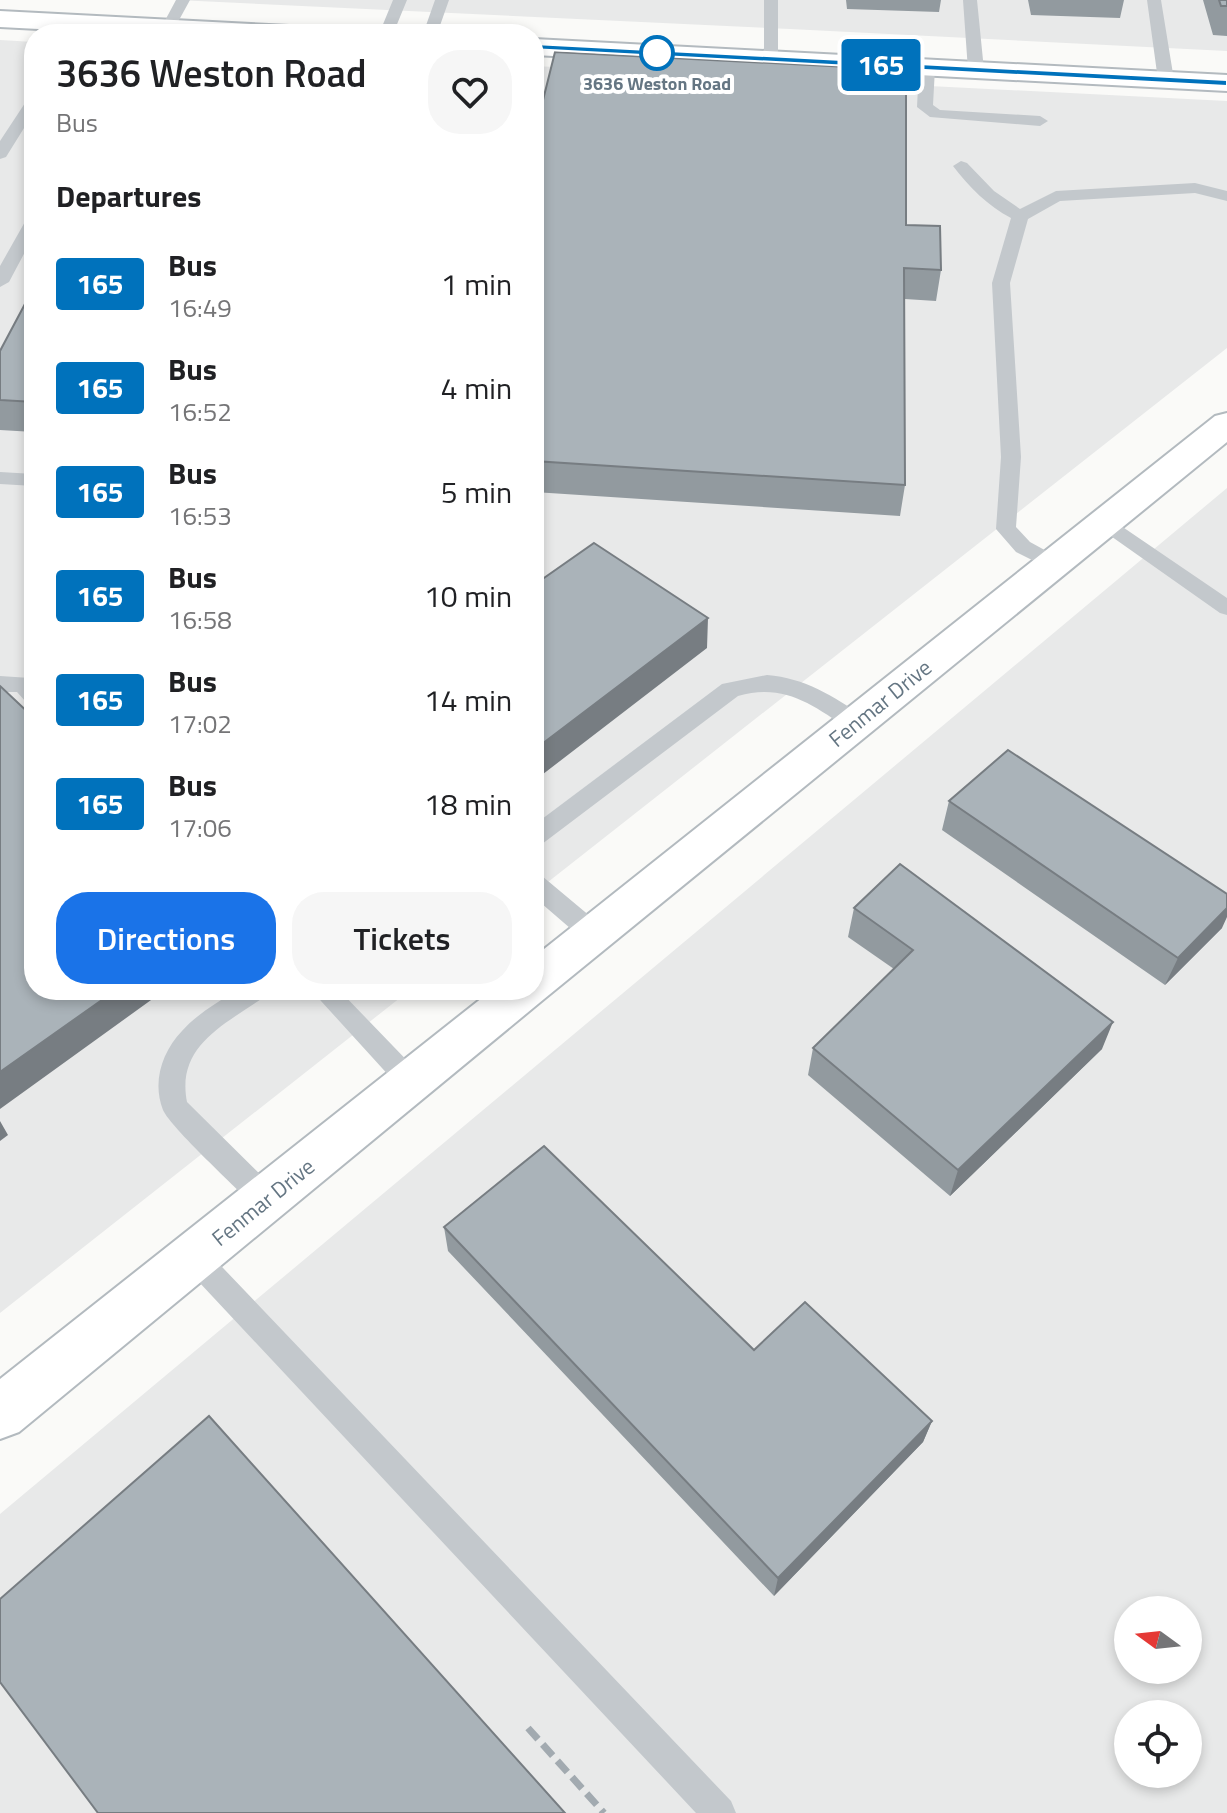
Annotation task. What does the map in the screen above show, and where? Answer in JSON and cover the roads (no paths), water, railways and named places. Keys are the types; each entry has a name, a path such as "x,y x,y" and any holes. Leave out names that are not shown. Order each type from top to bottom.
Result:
{"street":[{"path":"0,19 43,24"},
{"path":"544,48 1227,83"},
{"name":"Fenmar Drive","path":"544,975 1227,424"},
{"name":"Fenmar Drive","path":"0,1413 513,1000"}],"lane":[{"path":"170,24 183,0"},
{"path":"390,24 400,0"},
{"path":"434,24 442,0"},
{"path":"771,0 771,59"},
{"path":"970,0 976,70"},
{"path":"1154,0 1166,80"},
{"path":"927,68 925,107 936,114 1040,121"},
{"path":"0,154 24,116"},
{"path":"961,166 982,191 1000,206 1020,216"},
{"path":"1054,564 1023,547 1006,529 1011,457 1001,283 1020,216 1056,196 1195,188 1227,196"},
{"path":"0,282 24,238"},
{"path":"0,478 24,479"},
{"path":"1105,522 1227,608"},
{"path":"544,830 730,690 755,681 788,685 813,693 856,723"},
{"path":"0,684 24,686"},
{"path":"544,892 594,934"},
{"path":"242,1000 181,1046 170,1078 170,1092 175,1107 266,1199"},
{"path":"335,1000 411,1082"},
{"path":"194,1257 719,1813"}],"railway":[{"path":"528,1728 604,1813"}],"place":[{"name":"3636 Weston Road","path":"657,53"}]}
